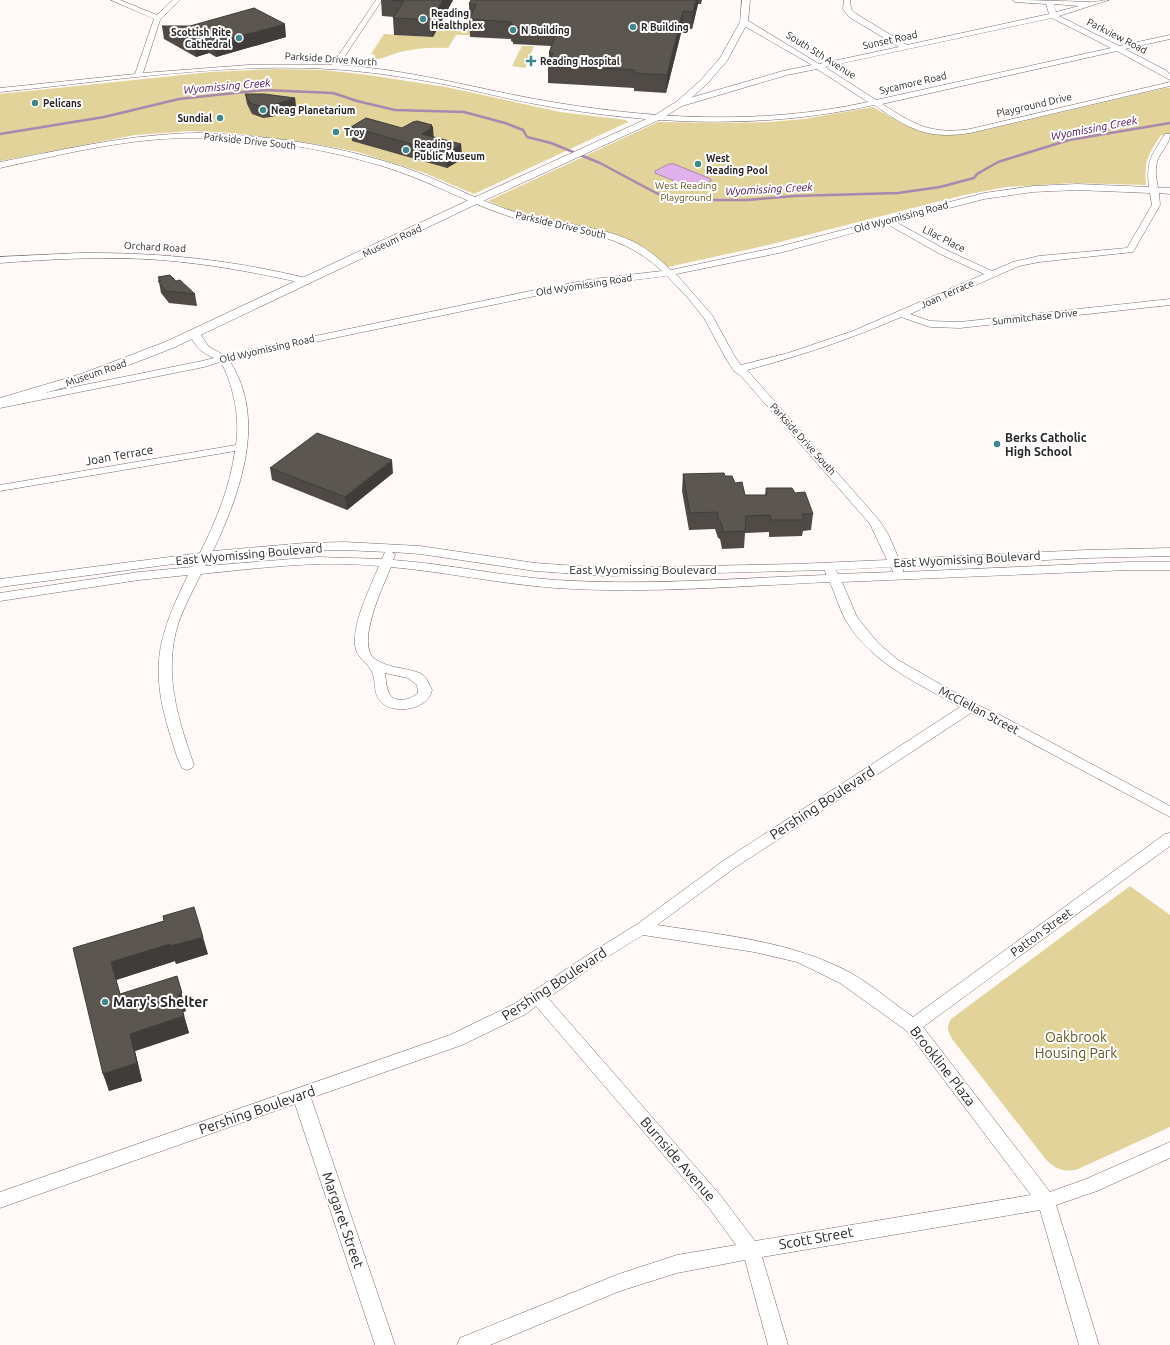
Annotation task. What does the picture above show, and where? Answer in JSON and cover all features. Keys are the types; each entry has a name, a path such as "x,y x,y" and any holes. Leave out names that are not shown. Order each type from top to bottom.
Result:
{"main road":[{"path":"744,22 746,0"},
{"name":"Museum Road","path":"0,402 72,382 143,356 658,117 679,104 703,83 732,48 744,22"}],"street":[{"path":"114,0 158,18"},
{"path":"138,76 158,18 177,0"},
{"path":"334,67 379,0"},
{"path":"847,0 847,9 852,15 905,47"},
{"path":"1015,0 1094,4"},
{"name":"Sunset Road","path":"679,104 757,81 818,66 1053,16 1106,0"},
{"path":"1049,1 1053,16"},
{"name":"Parkview Road","path":"1053,16 1119,49 1164,73 1170,78"},
{"name":"South 5th Avenue","path":"744,22 818,66 904,121"},
{"name":"Sycamore Road","path":"658,117 721,120 782,118 836,111 1170,37"},
{"name":"Parkside Drive North","path":"0,90 249,66 334,67 404,75 454,84 536,102 590,111 658,117"},
{"name":"Playground Drive","path":"904,121 914,127 934,132 964,132 1170,84"},
{"name":"Parkside Drive South","path":"0,165 138,139 172,136 232,137 294,144 360,157 408,172 528,219 601,234 624,241 640,249 656,260 682,286 710,320 725,349 738,369 745,374 868,513 882,534 900,576"},
{"path":"1154,190 1151,177 1152,164 1155,156 1168,136"},
{"name":"Old Wyomissing Road","path":"0,405 204,364 223,358 542,291 593,282 668,273 779,250 967,200 1020,190 1077,187 1170,191"},
{"name":"Joan Terrace","path":"738,369 821,346 857,333 1008,266 1032,260 1130,250 1156,204 1154,190"},
{"name":"Lilac Place","path":"888,221 943,252 991,274"},
{"name":"Orchard Road","path":"0,260 72,256 160,258 228,265 307,281"},
{"name":"Summitchase Drive","path":"902,314 921,322 937,326 960,326 1170,302"},
{"path":"186,765 175,729 164,674 169,636 178,606 197,571 228,500 236,476 242,447 242,416 236,386 223,358 204,348 199,343 194,333"},
{"name":"Joan Terrace","path":"0,488 242,447"},
{"name":"East Wyomissing Boulevard","path":"0,583 232,553 305,547 392,548 443,552 536,567 605,572 832,572 900,576 1129,566 1170,566"},
{"path":"372,663 364,657 361,649 361,635 392,548"},
{"name":"East Wyomissing Boulevard","path":"0,596 93,582 299,561 387,562 450,569 532,582 605,586 650,586 832,572 895,563 1094,553 1170,552"},
{"name":"McClellan Street","path":"832,572 851,618 873,646 893,663 970,706 1170,812"},
{"name":"Pershing Boulevard","path":"0,1200 456,1040 520,1009 594,958 642,929 728,865 970,706"},
{"name":"Patton Street","path":"912,1026 1170,838"},
{"name":"Brookline Plaza","path":"642,929 754,946 800,957 846,978 912,1026 1046,1201 1089,1345"},
{"name":"Burnside Avenue","path":"537,996 715,1202 751,1250 778,1345"},
{"name":"Margaret Street","path":"301,1095 385,1345"},
{"name":"Scott Street","path":"467,1345 619,1283 677,1264 751,1250 1046,1201 1091,1185 1170,1150"}],"green space":[{"path":"442,21 476,23 471,35 456,35 448,48 412,50 400,52 380,59 373,59 375,55 371,54 384,34 433,37"},
{"path":"522,46 534,46 525,68 512,66"},
{"path":"276,69 323,70 368,75 446,87 560,112 626,120 628,122 474,194 425,173 358,152 316,144 234,133 190,131 135,135 0,161 0,94 211,72"},
{"name":"West Reading Playground","path":"1170,88 1170,137 1161,135 1150,153 1146,163 1146,185 1072,183 1006,187 964,195 768,245 668,267 646,248 625,238 602,231 526,217 488,201 658,122 770,122 804,119 873,107 898,121 920,130 943,135 956,135 972,133"},
{"name":"Oakbrook Housing Park","path":"1130,886 1170,915 1170,1127 1078,1169 1064,1170 1055,1167 1044,1157 952,1039 948,1024 951,1019"}],"shaded area":[{"path":"669,164 674,164 711,179 711,181 701,186 689,188 674,183 677,182 655,173 655,171"}],"building":[{"path":"390,0 443,0 432,20 393,18 404,1"},
{"path":"471,0 696,0 693,12 683,11 667,75 634,73 635,70 548,65 553,53 549,53 558,29 512,27 513,24 510,24 511,22 470,19 476,4 469,4"},
{"path":"254,8 285,24 214,43 207,40 194,44 162,26 190,26"},
{"path":"245,94 264,94 295,98 262,107 250,103"},
{"path":"366,118 402,128 417,121 432,125 430,127 433,127 422,134 461,144 446,154 351,127"},
{"path":"170,275 176,281 180,280 195,294 166,291 158,281 161,281 158,277"},
{"path":"317,433 392,460 345,497 270,468"},
{"path":"724,473 725,476 732,476 735,483 742,482 745,495 767,495 766,488 792,488 795,493 805,492 813,514 802,514 804,520 771,520 770,515 746,516 745,531 723,532 717,512 690,513 683,474"},
{"name":"Mary's Shelter","path":"194,907 203,937 171,946 170,944 111,962 120,994 177,976 182,993 178,995 184,1016 130,1034 137,1063 103,1074 73,948 164,921 163,916"}],"waterway":[{"name":"Wyomissing Creek","path":"0,134 104,117 179,99 264,90 333,93 357,101 395,110 464,112 505,123 523,130 527,137 551,143 600,163 656,193 679,200 747,200 794,196 898,193 940,187 974,178 977,174 998,162 1069,140 1170,123"}],"place":[{"name":"Reading Healthplex","path":"423,19"},
{"name":"R Building","path":"633,27"},
{"name":"N Building","path":"513,30"},
{"name":"Scottish Rite Cathedral","path":"239,38"},
{"name":"Reading Hospital","path":"531,61"},
{"name":"Pelicans","path":"35,103"},
{"name":"Neag Planetarium","path":"263,110"},
{"name":"Sundial","path":"220,118"},
{"name":"Troy","path":"336,132"},
{"name":"Reading Public Museum","path":"406,150"},
{"name":"West Reading Pool","path":"698,164"},
{"name":"Berks Catholic High School","path":"997,444"},
{"name":"Mary's Shelter","path":"105,1002"}]}
